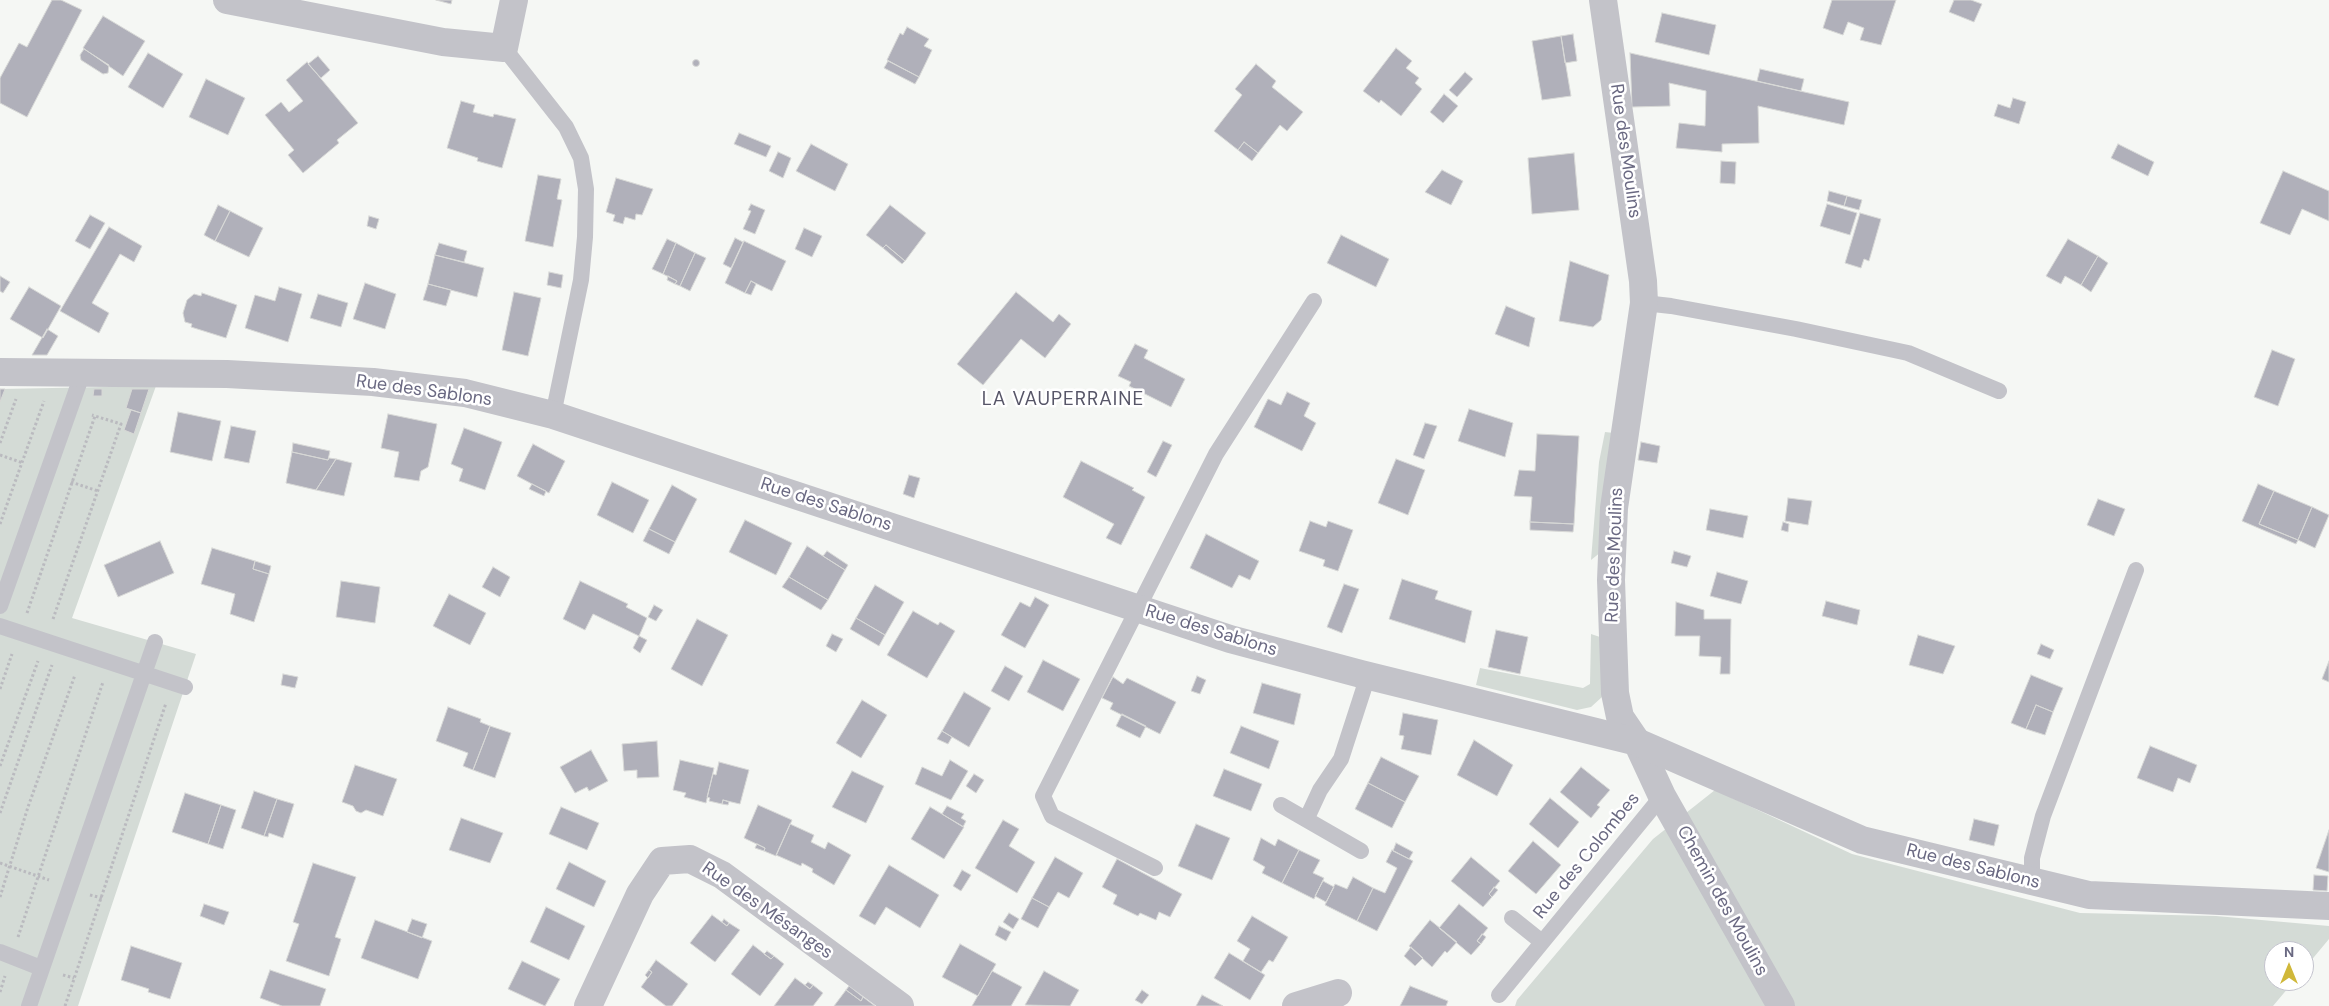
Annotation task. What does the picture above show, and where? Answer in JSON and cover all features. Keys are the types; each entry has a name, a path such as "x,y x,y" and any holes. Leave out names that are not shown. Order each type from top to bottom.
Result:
{"street":[{"path":"227,0 443,42 504,48 514,0"},
{"name":"Rue des Moulins","path":"1603,0 1643,281 1644,303 1614,508 1611,580 1615,693 1620,717 1637,742"},
{"name":"Rue des Sablons","path":"0,372 227,374 373,382 465,393 552,415 1230,639 1362,674 1637,742 1862,840 2089,895 2329,906"},
{"path":"1637,742 1662,796"},
{"name":"Chemin des Moulins","path":"1662,796 1781,1006"},
{"name":"Rue des Mésanges","path":"588,1006 640,894 662,862 690,859 722,875 900,1006"},
{"path":"1296,1006 1338,993"}],"lane":[{"path":"504,48 566,127 580,158 586,189 585,237 581,280 552,415"},
{"path":"1155,868 1052,816 1043,796 1136,608 1216,454 1314,301"},
{"path":"1644,303 1671,306 1796,329 1908,353 1999,391"},
{"path":"0,606 83,372"},
{"path":"2032,881 2032,858 2043,816 2136,570"},
{"path":"0,626 179,685"},
{"path":"28,1006 155,642"},
{"path":"1307,818 1320,790 1341,759 1364,688 1362,674"},
{"name":"Rue des Colombes","path":"1499,995 1662,796"},
{"path":"1281,805 1307,818 1320,829 1361,851"},
{"name":"Rue des Colombes","path":"1512,918 1542,942"},
{"path":"6,954 41,968"}],"path":[{"path":"0,443 18,392"},
{"path":"0,813 98,491 121,424 95,416"},
{"path":"72,482 98,491"},
{"path":"0,766 52,643"},
{"path":"0,897 28,807 83,653"},
{"path":"0,992 6,954 109,662"},
{"path":"65,1006 179,685"}],"shaded area":[{"path":"156,386 72,618 196,654 78,1006 0,1006 0,389"},
{"path":"1605,432 1614,433 1601,552 1591,560 1599,462"},
{"path":"1591,634 1600,637 1602,697 1591,707 1577,710 1476,685 1480,668 1583,688 1590,684"},
{"path":"1715,790 1852,854 2080,913 2216,916 2329,926 2329,939 2314,957 2314,941 2264,941 2264,991 2286,991 2273,1006 1515,1006 1517,1000 1653,839"}],"building":[{"path":"52,0 61,0 82,10 27,117 0,103 0,78 19,43 27,47"},
{"path":"436,0 452,0 451,4"},
{"path":"1832,0 1896,0 1881,45 1860,40 1864,28 1848,22 1843,35 1823,28"},
{"path":"1954,0 1971,0 1982,4 1974,22 1949,12"},
{"path":"1662,13 1716,25 1709,55 1655,42"},
{"path":"103,16 145,41 123,76 83,48"},
{"path":"907,27 929,39 924,46 932,50 919,77 887,60 900,33 903,35"},
{"path":"1573,34 1577,61 1565,63 1561,36"},
{"path":"1561,36 1571,96 1542,100 1532,41"},
{"path":"1396,48 1412,61 1406,68 1419,78 1415,83 1422,89 1401,116 1381,100 1379,103 1363,91"},
{"path":"84,49 109,65 108,73 103,74 81,60 80,55"},
{"path":"148,53 183,74 163,108 128,87"},
{"path":"1630,53 1849,102 1844,125 1758,106 1759,143 1722,144 1722,152 1676,148 1679,123 1705,126 1706,91 1669,83 1670,106 1632,107"},
{"path":"318,56 330,70 321,78 308,64"},
{"path":"696,59 700,63 696,67 692,63"},
{"path":"888,61 919,77 915,84 884,68"},
{"path":"307,62 358,123 337,140 339,143 303,173 288,155 294,150 265,115 281,102 289,112 303,101 286,80"},
{"path":"1256,64 1276,81 1272,87 1303,112 1287,131 1280,125 1258,153 1244,142 1238,150 1214,131 1242,95 1235,89"},
{"path":"1760,69 1804,79 1801,91 1757,81"},
{"path":"1465,72 1473,79 1457,97 1449,90"},
{"path":"206,79 245,98 228,135 189,117"},
{"path":"1444,94 1458,106 1443,123 1430,112"},
{"path":"2013,98 2026,102 2019,124 1994,116 1998,104 2010,108"},
{"path":"461,101 475,105 473,112 493,117 494,114 516,119 502,168 477,161 478,158 447,148"},
{"path":"739,133 771,146 766,157 734,144"},
{"path":"1244,142 1258,153 1252,161 1238,150"},
{"path":"811,144 848,164 835,191 796,171"},
{"path":"2118,144 2154,162 2148,176 2111,158"},
{"path":"778,152 791,158 783,178 769,171"},
{"path":"1574,153 1579,210 1532,214 1528,158"},
{"path":"1721,161 1736,162 1735,184 1720,183"},
{"path":"1442,170 1463,181 1451,205 1425,192"},
{"path":"2283,171 2329,191 2329,221 2302,209 2290,235 2260,223"},
{"path":"538,175 561,179 557,199 562,200 553,247 525,241"},
{"path":"616,178 653,189 642,215 636,214 635,220 625,217 623,224 613,221 615,215 606,212"},
{"path":"1829,191 1847,196 1844,206 1827,201"},
{"path":"1847,196 1862,200 1859,210 1844,206"},
{"path":"751,204 765,210 755,234 743,229 751,211 748,210"},
{"path":"1827,204 1857,213 1850,235 1820,226"},
{"path":"218,205 230,211 215,241 204,235"},
{"path":"890,205 926,233 905,261 886,245 883,248 866,235"},
{"path":"230,211 263,228 249,257 215,241"},
{"path":"1860,213 1881,219 1869,261 1864,259 1861,268 1845,263"},
{"path":"90,215 105,223 90,249 75,241"},
{"path":"369,216 379,219 376,229 367,226"},
{"path":"109,227 142,246 134,262 120,254 92,303 109,313 99,333 60,311"},
{"path":"804,228 822,236 812,257 795,249"},
{"path":"1341,235 1389,259 1376,287 1327,263"},
{"path":"735,238 743,242 731,268 723,264"},
{"path":"667,239 676,243 663,274 652,269"},
{"path":"2068,239 2098,256 2081,285 2065,276 2061,284 2046,276"},
{"path":"744,241 786,261 772,291 751,281 745,293 725,283"},
{"path":"439,243 467,251 464,262 435,255"},
{"path":"676,243 695,253 680,286 675,284 677,281 663,274"},
{"path":"886,245 905,261 902,264 883,248"},
{"path":"695,253 706,258 690,291 680,286"},
{"path":"435,255 484,268 477,297 428,284"},
{"path":"2098,256 2108,263 2091,292 2081,285"},
{"path":"1570,261 1609,275 1601,320 1593,327 1559,321"},
{"path":"549,272 563,275 561,288 547,285"},
{"path":"0,276 10,282 3,293 0,291"},
{"path":"668,276 677,281 675,284 667,280"},
{"path":"751,281 756,284 751,295 745,293"},
{"path":"365,283 396,294 385,329 353,319"},
{"path":"428,284 451,290 446,306 423,300"},
{"path":"29,287 61,306 43,338 10,319"},
{"path":"279,287 302,294 288,342 245,328 255,295 275,301"},
{"path":"514,292 541,298 528,356 502,350"},
{"path":"1016,292 1053,322 1059,314 1071,324 1045,358 1021,339 983,385 957,364"},
{"path":"202,293 237,305 226,338 191,327 192,324 185,322 183,313 187,300 194,294 201,296"},
{"path":"318,294 348,303 341,327 310,318"},
{"path":"1506,306 1535,318 1529,347 1495,334"},
{"path":"47,329 58,336 47,355 32,355"},
{"path":"1135,344 1148,350 1144,358 1185,379 1171,407 1129,386 1131,382 1118,376"},
{"path":"2272,350 2295,359 2278,406 2254,397"},
{"path":"0,389 5,389 0,402"},
{"path":"94,389 102,389 102,396 93,396"},
{"path":"132,389 149,389 141,413 126,408"},
{"path":"1287,392 1310,403 1304,416 1316,423 1302,451 1254,427 1268,399 1281,405"},
{"path":"1469,409 1513,423 1505,457 1458,441"},
{"path":"131,410 141,413 134,434 124,430"},
{"path":"178,412 221,421 212,461 170,452"},
{"path":"388,414 437,424 428,467 421,471 419,481 394,477 399,452 381,448"},
{"path":"1425,423 1437,426 1424,459 1413,455"},
{"path":"231,426 256,431 249,463 224,458"},
{"path":"464,428 502,442 485,490 459,481 463,469 451,464"},
{"path":"1537,434 1579,436 1574,524 1530,522 1532,497 1514,496 1519,470 1535,471"},
{"path":"1163,441 1172,445 1156,477 1147,472"},
{"path":"1641,442 1660,446 1657,463 1638,460"},
{"path":"293,443 330,451 328,460 292,452"},
{"path":"533,444 565,461 549,493 517,476"},
{"path":"292,452 328,460 329,458 336,459 316,490 286,483"},
{"path":"336,459 352,463 344,496 316,490"},
{"path":"1396,459 1425,470 1408,515 1378,503"},
{"path":"1081,461 1134,488 1132,490 1145,497 1121,545 1106,538 1114,524 1063,497"},
{"path":"909,475 920,478 914,498 903,494"},
{"path":"612,482 649,500 633,533 597,515"},
{"path":"532,484 546,491 544,496 529,489"},
{"path":"2258,484 2274,491 2259,524 2298,540 2296,544 2242,521"},
{"path":"672,485 697,499 675,542 649,529"},
{"path":"2274,491 2312,507 2298,540 2259,524"},
{"path":"1788,498 1812,501 1808,525 1785,521"},
{"path":"2098,499 2125,509 2114,536 2087,525"},
{"path":"2312,507 2329,515 2315,548 2298,540"},
{"path":"1710,509 1748,516 1743,538 1706,530"},
{"path":"745,520 792,543 776,575 729,552"},
{"path":"1310,521 1326,527 1328,521 1353,530 1338,571 1323,566 1325,560 1299,551"},
{"path":"1530,522 1574,524 1573,532 1530,530"},
{"path":"1783,522 1789,524 1788,532 1781,530"},
{"path":"649,529 675,542 669,554 643,541"},
{"path":"1206,534 1259,561 1250,580 1239,575 1232,588 1190,568"},
{"path":"160,541 174,573 118,597 104,565"},
{"path":"807,546 845,570 828,600 789,577"},
{"path":"212,548 255,561 253,569 269,574 254,622 230,614 235,594 201,584"},
{"path":"827,551 848,565 845,570 823,556"},
{"path":"1674,551 1691,556 1687,567 1671,563"},
{"path":"255,561 271,566 269,574 253,569"},
{"path":"493,567 510,577 500,597 482,587"},
{"path":"1717,572 1748,581 1741,604 1710,596"},
{"path":"789,577 828,600 821,610 782,587"},
{"path":"1402,579 1438,591 1435,599 1472,611 1465,643 1389,619"},
{"path":"341,581 380,587 375,623 336,617"},
{"path":"580,581 628,604 626,607 647,618 639,636 593,614 585,630 563,619"},
{"path":"1344,584 1359,589 1342,633 1327,627"},
{"path":"875,585 904,602 885,635 856,618"},
{"path":"449,594 486,613 470,645 433,626"},
{"path":"1035,597 1049,605 1025,648 1001,635 1020,602 1030,607"},
{"path":"1826,601 1860,610 1857,625 1822,616"},
{"path":"1676,602 1704,610 1704,619 1731,619 1730,674 1720,674 1721,657 1699,656 1700,636 1675,636"},
{"path":"654,605 663,610 656,621 648,617"},
{"path":"913,611 938,625 940,622 955,631 927,678 887,655"},
{"path":"856,618 885,635 879,646 850,629"},
{"path":"697,619 728,635 702,686 671,669"},
{"path":"1496,630 1528,637 1520,674 1488,667"},
{"path":"832,634 843,639 836,652 826,646"},
{"path":"1918,635 1955,646 1943,674 1909,665"},
{"path":"639,636 647,640 640,653 633,648"},
{"path":"2041,644 2054,650 2050,659 2037,654"},
{"path":"1043,660 1080,679 1063,711 1027,692"},
{"path":"2329,661 2329,682 2322,679"},
{"path":"1005,666 1023,676 1009,701 991,691"},
{"path":"283,674 298,677 295,688 281,685"},
{"path":"2031,675 2063,688 2053,712 2036,705 2026,729 2011,723"},
{"path":"1197,676 1206,680 1200,694 1191,691"},
{"path":"1113,677 1123,684 1127,678 1176,702 1160,734 1110,709 1113,703 1102,698"},
{"path":"1262,683 1301,694 1294,725 1253,713"},
{"path":"964,692 991,708 969,747 942,731"},
{"path":"862,700 887,715 861,758 836,743"},
{"path":"2036,705 2053,712 2045,735 2026,729"},
{"path":"448,707 481,719 480,722 490,726 473,770 463,766 468,753 436,741"},
{"path":"1403,713 1438,720 1431,755 1401,749 1404,736 1399,735"},
{"path":"1122,714 1146,726 1140,738 1116,726"},
{"path":"490,726 511,733 495,778 473,770"},
{"path":"1241,726 1279,741 1269,769 1230,753"},
{"path":"942,731 952,737 948,744 937,739"},
{"path":"1474,740 1513,765 1497,796 1457,775"},
{"path":"657,741 659,777 637,778 637,770 624,771 622,744"},
{"path":"2150,746 2197,765 2190,783 2178,778 2173,792 2137,778"},
{"path":"591,750 608,781 589,791 587,787 575,793 560,767"},
{"path":"1381,757 1419,776 1405,802 1368,783"},
{"path":"680,760 714,768 706,803 684,797 686,793 673,790"},
{"path":"950,760 968,771 951,800 915,784 922,767 942,776"},
{"path":"719,762 749,770 740,804 723,800 722,804 709,801 710,798 707,797 713,774 716,775"},
{"path":"355,765 397,779 383,816 366,810 361,813 356,811 353,806 342,802"},
{"path":"1581,767 1610,790 1597,805 1600,807 1591,818 1560,792"},
{"path":"1224,769 1262,784 1251,811 1213,796"},
{"path":"852,771 884,786 866,823 832,807"},
{"path":"974,774 984,780 976,793 966,786"},
{"path":"1368,783 1405,802 1392,828 1355,809"},
{"path":"254,791 277,799 264,836 241,828"},
{"path":"185,793 221,805 208,844 172,832"},
{"path":"1550,798 1579,822 1558,848 1529,824"},
{"path":"277,799 294,804 283,838 269,833 268,837 264,836"},
{"path":"723,800 729,802 728,805 722,804"},
{"path":"221,805 236,810 223,849 208,844"},
{"path":"758,805 792,820 776,856 764,851 765,848 744,838"},
{"path":"947,806 964,814 961,818 966,821 963,827 942,814"},
{"path":"561,807 599,823 587,850 549,834"},
{"path":"930,807 964,827 944,859 911,839"},
{"path":"461,818 503,833 490,863 449,850"},
{"path":"1974,819 1999,825 1994,846 1969,840"},
{"path":"1003,820 1019,829 1009,846 1035,862 1017,893 975,868"},
{"path":"790,824 814,835 811,842 825,849 828,842 851,855 834,885 812,872 813,869 802,863 801,866 776,855"},
{"path":"1196,824 1230,838 1212,880 1178,866"},
{"path":"2329,830 2329,872 2316,868"},
{"path":"1261,838 1275,846 1278,839 1299,850 1282,883 1262,873 1265,867 1253,860"},
{"path":"1533,841 1561,865 1536,894 1508,871"},
{"path":"1396,843 1413,852 1409,859 1393,851"},
{"path":"757,844 765,848 764,851 755,848"},
{"path":"1299,850 1320,860 1313,873 1324,878 1314,899 1282,883"},
{"path":"1392,850 1413,861 1377,931 1357,921 1373,888 1385,893 1397,868 1386,862"},
{"path":"1055,857 1083,873 1069,898 1058,892 1049,907 1032,898"},
{"path":"1471,857 1500,881 1489,894 1492,897 1483,907 1451,881"},
{"path":"1117,859 1182,894 1170,917 1159,912 1156,920 1140,913 1138,916 1113,904 1117,895 1102,887"},
{"path":"569,862 606,881 594,907 556,889"},
{"path":"313,863 356,877 335,937 341,939 329,976 286,961 299,924 293,922"},
{"path":"889,865 939,895 920,928 886,907 875,925 859,916"},
{"path":"962,870 971,875 961,891 953,886"},
{"path":"2314,875 2328,876 2327,891 2313,890"},
{"path":"1353,877 1373,888 1357,921 1325,905 1335,884 1347,889"},
{"path":"1323,881 1334,887 1326,902 1315,896"},
{"path":"1494,887 1498,890 1492,897 1489,894"},
{"path":"1032,898 1049,907 1038,928 1021,919"},
{"path":"204,904 229,912 224,925 200,916"},
{"path":"1459,904 1488,928 1477,941 1481,944 1471,955 1439,928"},
{"path":"546,907 585,926 569,960 530,942"},
{"path":"1009,913 1019,919 1013,929 1003,922"},
{"path":"712,915 727,926 729,923 740,930 715,962 690,943"},
{"path":"1252,916 1288,937 1273,962 1269,960 1261,972 1243,961 1250,949 1237,941"},
{"path":"412,919 427,924 422,938 407,932"},
{"path":"724,919 729,923 727,926 722,922"},
{"path":"375,920 432,941 418,979 361,958"},
{"path":"1430,920 1457,942 1447,953 1445,951 1432,967 1409,946"},
{"path":"999,926 1011,932 1006,941 995,935"},
{"path":"1482,934 1486,937 1481,944 1477,941"},
{"path":"960,944 996,964 978,996 942,977"},
{"path":"753,945 771,959 774,956 784,964 760,996 731,974"},
{"path":"131,946 182,963 170,999 148,992 149,989 121,980"},
{"path":"1411,947 1423,958 1415,966 1404,956"},
{"path":"767,951 774,956 771,959 764,954"},
{"path":"1229,953 1265,975 1250,1000 1214,978"},
{"path":"656,960 688,984 672,1006 666,1006 641,987 652,972 649,970"},
{"path":"522,961 560,979 545,1006 508,989"},
{"path":"270,970 326,989 320,1006 282,1006 260,998"},
{"path":"649,970 652,972 648,978 645,975"},
{"path":"992,971 1022,987 1011,1006 972,1006"},
{"path":"1044,971 1079,990 1070,1006 1025,1005"},
{"path":"795,978 810,989 813,985 823,993 813,1006 774,1006"},
{"path":"808,982 813,985 810,989 805,985"},
{"path":"849,986 863,997 861,1001 846,990"},
{"path":"1410,986 1448,1001 1446,1006 1400,1006"},
{"path":"846,990 861,1001 863,997 875,1006 834,1006"},
{"path":"1142,990 1149,995 1142,1004 1135,1000"},
{"path":"1202,995 1223,1006 1196,1006"}],"district":[{"name":"LA VAUPERRAINE","path":"1063,400"}]}
